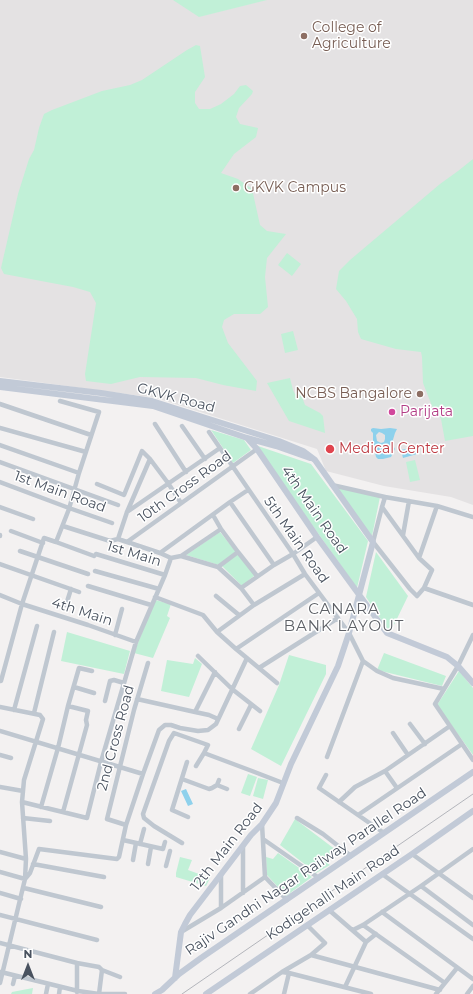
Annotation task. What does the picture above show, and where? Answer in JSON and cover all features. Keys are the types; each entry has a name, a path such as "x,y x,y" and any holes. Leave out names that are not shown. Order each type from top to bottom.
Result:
{"street":[{"name":"GKVK Road","path":"0,381 101,396"},
{"name":"GKVK Road","path":"0,386 152,401 241,432 279,441 303,451 315,460 373,542"},
{"path":"0,681 22,604 44,538 56,542 63,526 99,412 60,401"},
{"path":"0,404 91,435"},
{"path":"155,424 186,472"},
{"path":"182,426 205,459"},
{"path":"0,428 86,452"},
{"name":"5th Main Road","path":"209,432 293,554 305,574 350,633 363,661"},
{"name":"GKVK Road","path":"241,432 247,438 276,446 315,460"},
{"name":"4th Main Road","path":"247,438 257,449 360,596"},
{"path":"0,445 79,473"},
{"path":"127,512 220,448"},
{"name":"10th Cross Road","path":"127,542 257,449"},
{"path":"97,484 124,495 142,452 150,459 181,503"},
{"path":"118,539 127,512 150,459"},
{"path":"0,462 118,505"},
{"name":"1st Main Road","path":"0,482 112,523"},
{"path":"332,484 385,497 437,506 473,516"},
{"path":"160,552 248,490"},
{"path":"385,497 360,596 387,633 447,657 458,666 473,683"},
{"path":"403,535 409,501"},
{"path":"230,502 274,565"},
{"path":"420,558 437,506"},
{"path":"0,507 33,519"},
{"path":"373,542 417,596 424,588 432,570 420,558 382,507"},
{"path":"213,515 221,529 258,576"},
{"path":"63,526 110,541 118,539 160,552 171,558 181,556 221,529"},
{"path":"11,531 43,543"},
{"path":"241,588 293,554 317,536"},
{"name":"1st Main","path":"56,542 165,575"},
{"path":"20,551 88,574"},
{"path":"218,567 238,552"},
{"path":"181,556 218,567 241,588 254,605"},
{"path":"22,802 87,818 101,762 136,642 171,558"},
{"path":"0,564 79,592"},
{"path":"95,571 159,589"},
{"path":"217,632 254,605 305,574"},
{"path":"88,586 152,605"},
{"path":"424,588 473,605"},
{"path":"66,605 71,589"},
{"path":"236,649 319,593"},
{"path":"0,595 22,604"},
{"path":"216,596 239,616"},
{"name":"12th Main Road","path":"175,978 181,932 190,914 242,846 262,824 276,803 283,783 338,666 350,633 360,596"},
{"path":"155,597 202,615 217,632 277,683"},
{"name":"4th Main","path":"22,604 136,642"},
{"path":"115,634 122,609"},
{"path":"259,668 338,618"},
{"path":"14,710 37,626"},
{"path":"34,713 54,632"},
{"path":"473,635 458,666 435,704 473,760"},
{"path":"198,656 232,689 260,712"},
{"path":"25,879 30,874 39,848 117,859 120,857 126,825 160,730 165,725 171,725 198,731 208,730 216,724 247,658"},
{"path":"327,757 363,661 377,671 392,678 444,689"},
{"name":"2nd Cross Road","path":"126,825 107,819 137,699 148,664"},
{"path":"41,807 79,668 92,671"},
{"path":"195,712 215,672"},
{"path":"104,701 110,681 114,680 124,683"},
{"path":"74,687 94,693"},
{"path":"137,699 209,715 218,719"},
{"path":"239,729 251,704"},
{"path":"63,812 87,725 86,720 88,711 68,706"},
{"path":"0,707 40,714 43,719 24,780 22,802 26,859 24,888 1,972 0,983"},
{"path":"410,724 425,744"},
{"path":"340,802 355,786 385,771 450,726"},
{"path":"0,730 143,774"},
{"path":"182,843 154,826 144,818 143,814 169,740 174,733 208,745 196,766"},
{"path":"393,733 408,755"},
{"path":"358,815 462,744"},
{"path":"204,753 283,783"},
{"path":"0,755 11,758"},
{"path":"187,762 172,810 188,817"},
{"path":"385,771 397,788"},
{"name":"Rajiv Gandhi Nagar Railway Parallel Road","path":"155,994 201,958 473,772"},
{"path":"326,775 319,788 384,833"},
{"path":"182,779 209,789 218,783 227,789"},
{"path":"0,786 23,791"},
{"name":"Kodigehalli Main Road","path":"206,994 473,812"},
{"path":"23,818 50,821"},
{"path":"297,818 323,834 351,856"},
{"path":"262,824 265,877 287,900"},
{"path":"133,860 144,829"},
{"path":"263,839 319,878"},
{"path":"123,840 163,850 165,842"},
{"path":"242,846 243,893"},
{"path":"148,864 151,847"},
{"path":"353,930 363,925 421,886 473,849"},
{"path":"0,852 26,859"},
{"path":"166,866 170,852"},
{"path":"468,852 473,856"},
{"path":"412,854 473,898"},
{"path":"33,864 104,877"},
{"path":"0,872 25,879"},
{"path":"221,874 221,908"},
{"path":"382,874 473,939"},
{"path":"181,932 221,908 265,877"},
{"path":"421,886 473,925"},
{"path":"24,888 101,907"},
{"path":"0,893 21,899"},
{"path":"329,910 366,942"},
{"path":"382,912 473,979"},
{"path":"0,915 97,940"},
{"path":"250,994 282,972 311,955 325,943 307,925"},
{"path":"363,925 445,983"},
{"path":"345,987 366,942 376,934"},
{"path":"0,943 77,963 99,967 102,970 120,977"},
{"path":"311,955 440,990"},
{"path":"77,963 77,993"},
{"path":"436,994 457,968"},
{"path":"97,994 102,970"},
{"path":"1,972 60,987 77,993 125,994"},
{"path":"282,972 371,994"},
{"path":"284,994 289,973"},
{"path":"13,984 15,976"},
{"path":"46,994 48,984"},
{"path":"467,994 473,986"},
{"path":"59,994 60,987"}],"shaded area":[{"name":"GKVK Campus","path":"0,0 473,0 473,505 451,497 384,486 326,471 317,449 156,398 0,377"}],"green space":[{"path":"173,0 267,0 199,17"},
{"path":"196,45 200,46 205,77 195,92 195,103 199,109 210,109 221,104 234,94 240,86 246,85 253,91 239,108 236,117 240,124 258,128 256,137 234,154 221,173 238,179 252,189 260,225 267,231 286,234 267,258 265,277 268,307 260,314 234,314 224,320 222,327 228,343 257,381 256,391 196,378 140,377 111,384 86,381 85,374 96,303 90,292 73,287 4,274 1,268 18,194 29,159 34,150 39,128 44,114 102,91 130,85 142,80"},
{"path":"473,159 473,436 445,441 441,419 432,406 423,383 421,352 396,349 361,339 358,332 357,319 346,301 336,289 339,271 350,260 440,184"},
{"path":"287,253 301,264 292,276 278,265"},
{"path":"293,331 298,350 285,353 281,334"},
{"path":"290,378 295,394 301,394 305,405 323,416 325,433 289,421 267,383"},
{"path":"211,430 244,440 251,450 233,463"},
{"path":"430,442 433,451 425,453 423,445"},
{"path":"255,445 311,464 368,541 357,588"},
{"path":"415,460 420,480 410,482 406,462"},
{"path":"339,487 380,497 372,536 338,490"},
{"path":"220,532 255,575 242,586 222,566 186,555"},
{"path":"376,552 408,596 392,629 388,630 366,597"},
{"path":"155,600 171,604 167,616 170,618 153,658 134,653"},
{"path":"67,632 130,651 124,674 61,661"},
{"path":"384,653 446,676 442,686 377,670"},
{"path":"289,655 326,665 326,674 281,766 251,749 279,685"},
{"path":"195,658 202,664 189,697 161,691 167,660 193,664"},
{"path":"459,671 473,688 473,755 437,705"},
{"path":"248,774 257,777 250,796 241,793"},
{"path":"258,778 268,780 263,799 253,796"},
{"path":"295,819 336,850 322,858 330,865 316,873 280,845"},
{"path":"278,853 312,877 286,896 267,875 266,857 273,859"},
{"path":"180,857 192,860 188,870 210,878 206,886 176,877"},
{"path":"33,988 32,994 11,994 12,992"}],"water":[{"path":"371,429 397,429 392,443 395,449 391,457 378,459 376,457 373,443 373,433","holes":["379,432 385,435 385,439 384,442 381,443 377,441 376,435"]},
{"path":"415,447 417,454 403,458 401,450"},
{"path":"186,789 193,804 188,806 181,791"}],"railway":[{"path":"182,994 473,794"}],"place":[{"name":"College of Agriculture","path":"304,36"},
{"name":"GKVK Campus","path":"236,188"},
{"name":"NCBS Bangalore","path":"420,394"},
{"name":"Parijata","path":"392,412"},
{"name":"Medical Center","path":"330,449"}],"district":[{"name":"CANARA BANK LAYOUT","path":"344,618"}]}
